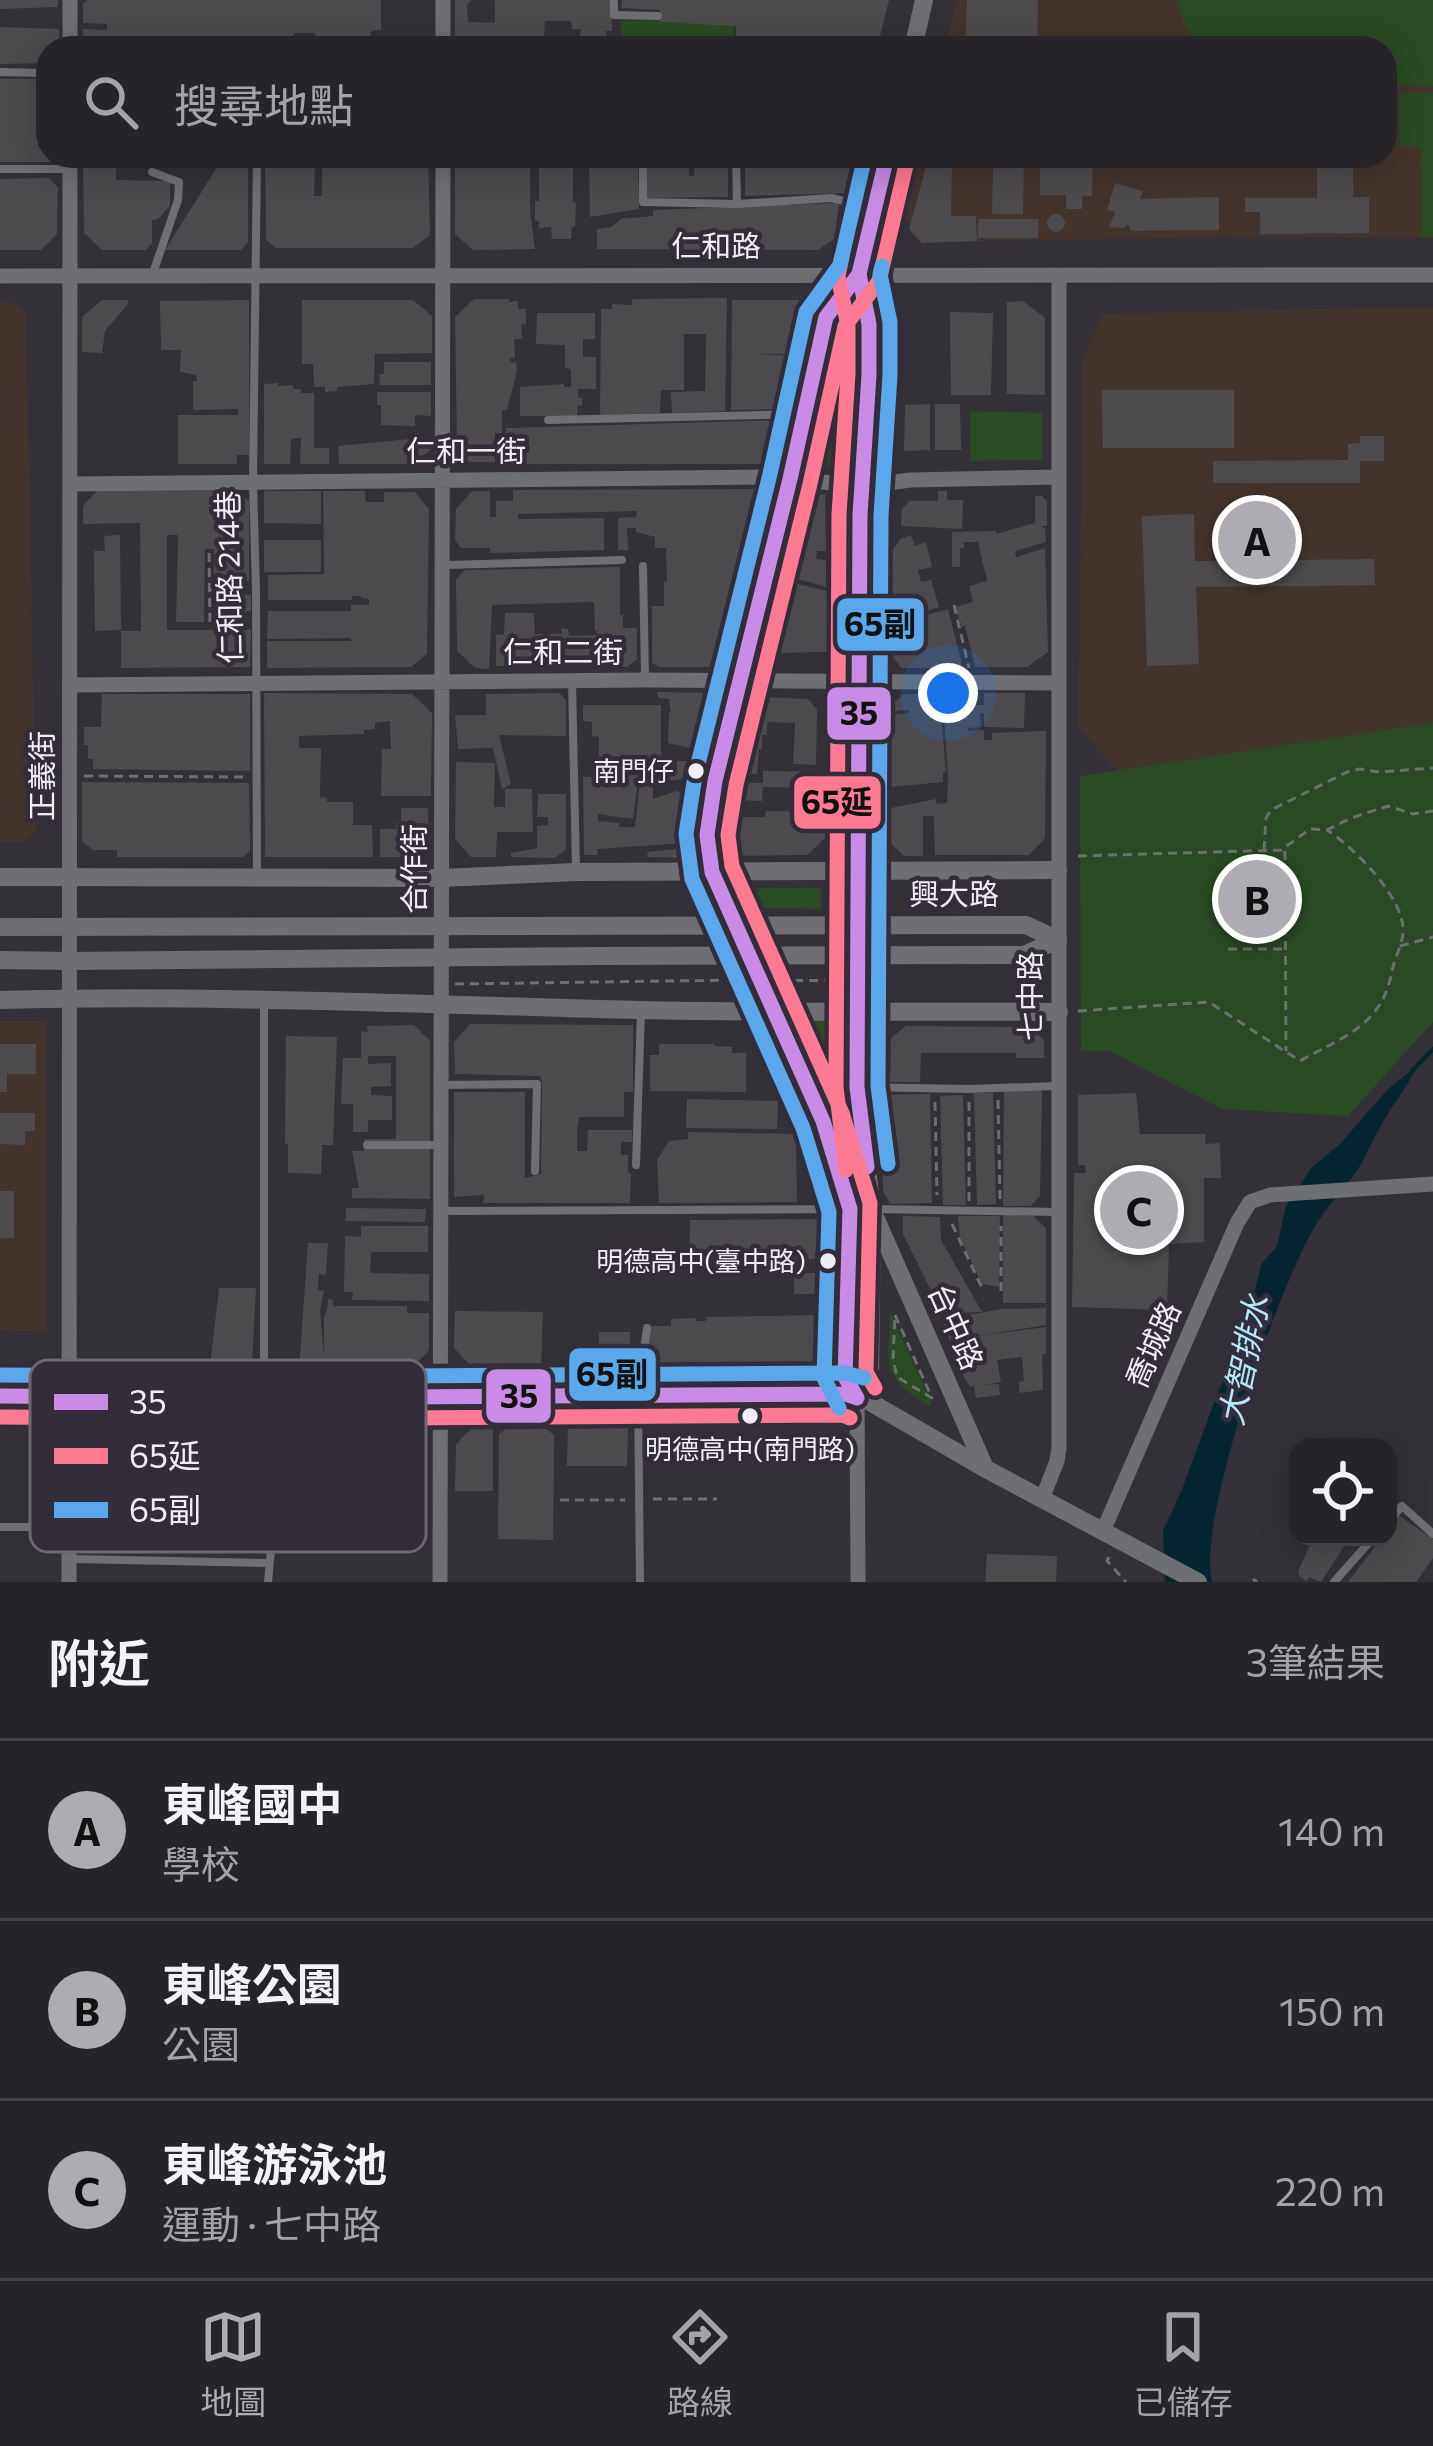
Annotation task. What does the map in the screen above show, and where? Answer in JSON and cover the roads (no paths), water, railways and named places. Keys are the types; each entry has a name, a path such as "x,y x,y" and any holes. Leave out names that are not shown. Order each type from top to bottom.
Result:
{"street":[{"path":"70,0 70,36"},
{"path":"443,0 443,36"},
{"path":"916,36 924,0"},
{"name":"正義街","path":"69,1360 70,168"},
{"name":"合作街","path":"440,1582 443,168"},
{"name":"台中路","path":"859,274 826,317 715,782 706,844 712,872 824,1121 850,1209 845,1377 857,1398 870,1382 872,1209 857,1087 858,681 869,375 869,325 859,274 884,168"},
{"name":"七中路","path":"1042,1499 1059,1448 1058,274"},
{"name":"仁和路","path":"0,276 1433,275"},
{"name":"仁和一街","path":"70,484 750,477 862,486 911,480 1059,477"},
{"name":"仁和二街","path":"70,685 645,680 1057,683"},
{"name":"興大路","path":"0,877 441,878 1058,863"},
{"name":"興大路","path":"0,927 1026,925 1058,940"},
{"name":"興大路","path":"0,959 1024,955 1058,940"},
{"path":"0,1000 264,1001 441,994 641,1010 1058,1012"},
{"name":"喬城路","path":"1111,1535 1237,1223 1250,1202 1270,1195 1433,1184"},
{"name":"台中路","path":"872,1209 986,1469"},
{"path":"426,1396 844,1394 870,1402 1198,1582"},
{"path":"0,1396 30,1396"},
{"path":"857,1398 858,1582"},
{"name":"正義街","path":"69,1552 69,1582"}],"lane":[{"path":"614,0 614,15 658,16"},
{"path":"0,72 36,73"},
{"path":"0,169 36,165"},
{"name":"仁和路 214巷","path":"257,168 253,481 257,876"},
{"path":"643,168 643,202 736,204 830,198 874,208"},
{"path":"736,168 736,204"},
{"path":"152,172 179,182 178,200 152,277"},
{"path":"548,420 803,414"},
{"path":"442,565 622,560"},
{"path":"643,566 645,680"},
{"path":"572,681 576,872"},
{"path":"264,1001 264,1360"},
{"path":"636,1166 641,1010"},
{"path":"441,1085 537,1084 535,1171"},
{"path":"857,1087 1058,1086"},
{"path":"367,1144 441,1145"},
{"path":"441,1210 850,1209"},
{"path":"872,1209 1058,1212"},
{"path":"640,1582 638,1394 647,1328"},
{"path":"1397,1512 1402,1507 1433,1534"},
{"path":"1334,1582 1366,1546"},
{"path":"268,1582 269,1552"},
{"path":"69,1559 268,1563"}],"water":[{"path":"1415,1068 1361,1164 1317,1223 1283,1294 1229,1456 1210,1551 1212,1582 1165,1582 1163,1531 1242,1339 1262,1263 1277,1246 1286,1206 1312,1167"}],"waterway":[{"name":"大智排水","path":"1412,1071 1433,1049"}],"place":[{"name":"東峰國中","path":"1257,540"},
{"name":"南門仔","path":"696,771"},
{"name":"東峰公園","path":"1257,899"},
{"name":"東峰游泳池","path":"1139,1210"},
{"name":"明德高中(臺中路)","path":"828,1261"},
{"name":"明德高中(南門路)","path":"750,1416"}]}
